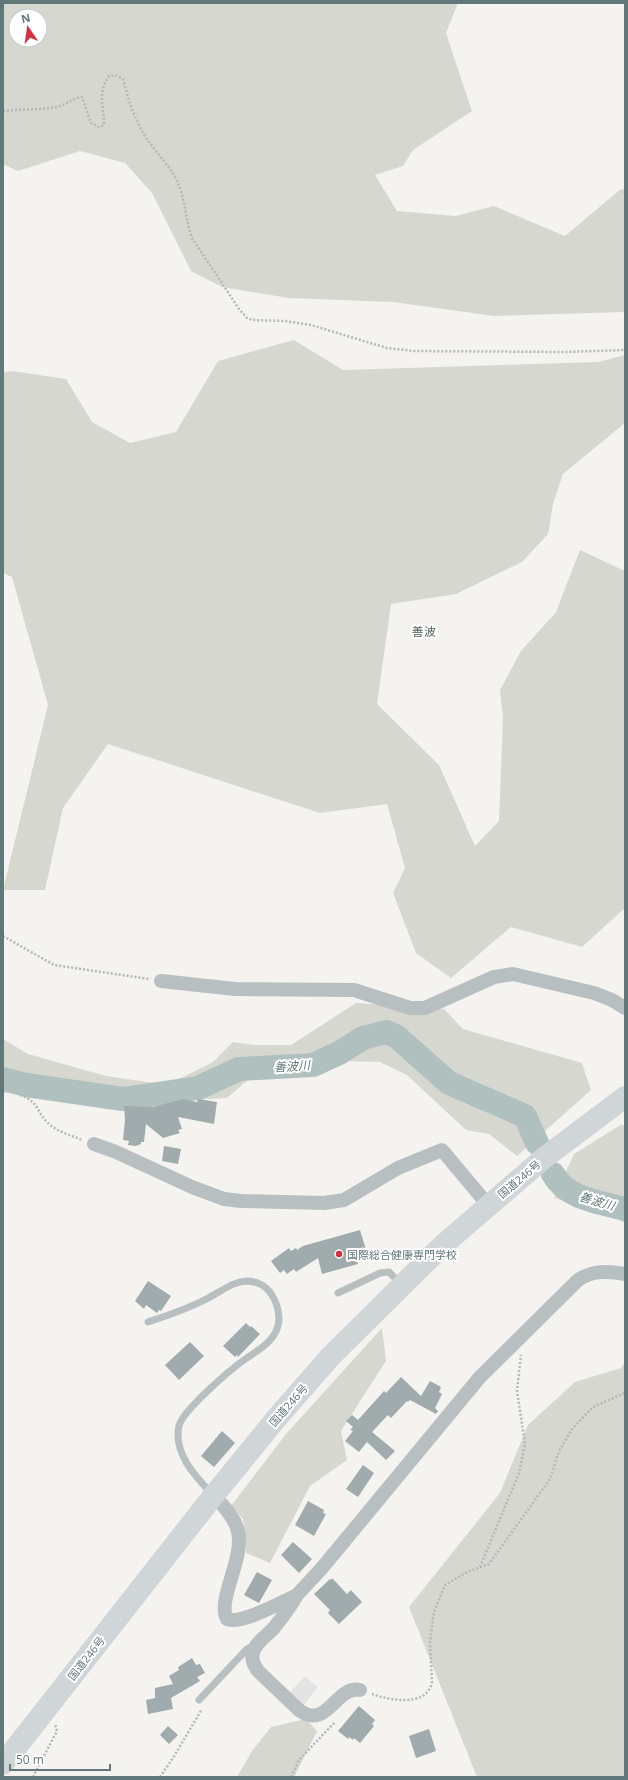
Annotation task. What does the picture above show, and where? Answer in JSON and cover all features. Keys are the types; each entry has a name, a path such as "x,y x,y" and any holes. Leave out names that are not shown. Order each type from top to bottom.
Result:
{"highway":[{"name":"国道246号","path":"3,1764 214,1495 275,1420 330,1357 401,1284 488,1205 544,1158 625,1097"}],"street":[{"path":"161,981 235,989 354,990 417,1009 425,1008 494,977 513,974 619,1000 625,1008"},
{"path":"94,1144 116,1152 192,1187 224,1199 241,1201 324,1203 344,1200 398,1168 442,1150 488,1205"},
{"path":"360,1690 353,1689 347,1692 323,1713 313,1715 303,1713 264,1678 254,1665 253,1651 258,1643 280,1619 297,1595 322,1568 480,1377 578,1280 585,1275 604,1271 625,1274"},
{"path":"214,1495 234,1519 238,1530 238,1554 224,1609 227,1619 232,1621 244,1618 297,1595"}],"lane":[{"path":"338,1292 380,1273 389,1272 401,1284"},
{"path":"148,1322 210,1297 223,1289 246,1281 263,1285 269,1290 274,1299 278,1319 277,1329 271,1339 242,1361 186,1412 179,1424 178,1444 182,1455 196,1476 214,1495"},
{"path":"202,1702 247,1650 258,1643"}],"path":[{"path":"3,111 58,106 68,103 74,98 82,97 92,124 99,127 104,125 104,114 101,109 102,94 106,81 109,76 115,75 123,79 136,119 145,137 168,166 182,194 188,227 192,238 239,309 247,318 253,320 285,321 311,325 387,348 414,351 579,352 625,350"},
{"path":"3,936 54,965 161,981"},
{"path":"20,1095 30,1098 46,1122 54,1129 94,1144"},
{"path":"480,1567 520,1473 524,1444 517,1391 521,1361 521,1336"},
{"path":"360,1690 391,1699 415,1699 427,1694 432,1682 430,1643 434,1612 445,1585 489,1564 550,1479 559,1451 572,1429 593,1408 625,1393"},
{"path":"160,1777 173,1758 202,1702"},
{"path":"290,1777 299,1760 338,1718"},
{"path":"33,1777 57,1731 54,1721"}],"shaded area":[{"path":"3,3 458,3 446,33 472,111 413,150 403,166 375,175 397,211 456,216 494,206 565,236 621,189 625,190 625,312 494,316 393,302 288,298 222,287 191,271 152,193 125,163 80,151 18,171 3,164"},
{"path":"294,340 343,370 598,362 625,355 625,423 563,474 553,504 548,534 522,562 456,594 391,604 377,704 439,765 475,846 499,821 503,717 500,690 521,651 556,612 580,550 625,571 625,908 582,947 511,927 451,978 416,953 393,893 405,868 387,804 320,813 108,744 63,808 45,890 3,890 48,705 12,577 3,573 3,372 12,371 66,379 92,422 130,443 176,432 218,361"},
{"path":"356,1003 444,1009 463,1029 582,1063 591,1090 517,1156 489,1134 466,1130 407,1075 380,1062 343,1061 299,1074 248,1080 227,1098 174,1101 18,1091 3,1093 3,1039 28,1054 106,1076 167,1085 213,1062 233,1042 255,1045 291,1045"},
{"path":"622,1124 625,1127 625,1223 597,1211 554,1198 574,1154"},
{"path":"382,1328 386,1361 341,1431 347,1460 310,1486 270,1563 246,1553 243,1519 231,1506 286,1434"},
{"path":"625,1362 625,1777 477,1777 409,1607 500,1493 528,1425 575,1382 621,1368"},
{"path":"304,1676 318,1687 303,1706 289,1694"},
{"path":"306,1719 317,1731 294,1777 267,1777 266,1775 264,1777 237,1777 252,1751 271,1727"}],"building":[{"path":"183,1099 197,1102 198,1099 217,1102 214,1124 178,1117 182,1129 178,1130 180,1133 163,1138 146,1124 144,1142 141,1142 141,1144 136,1146 128,1145 129,1141 123,1140 125,1120 124,1106 153,1107"},
{"path":"164,1146 181,1149 178,1164 162,1161"},
{"path":"360,1230 367,1253 356,1256 358,1264 322,1274 318,1258 296,1272 294,1269 287,1274 284,1270 280,1273 271,1261 289,1248 291,1251 296,1248 297,1250 303,1246"},
{"path":"148,1281 171,1296 161,1311 159,1310 157,1313 146,1305 144,1309 135,1301"},
{"path":"246,1323 260,1334 238,1357 237,1355 235,1357 223,1346"},
{"path":"190,1342 204,1356 179,1380 165,1365"},
{"path":"401,1377 421,1396 430,1381 441,1387 439,1392 442,1394 435,1408 438,1411 436,1414 410,1400 408,1402 407,1401 391,1418 388,1415 372,1432 395,1451 386,1460 367,1442 359,1452 345,1441 353,1431 350,1430 353,1427 346,1421 352,1415 358,1420 384,1391 386,1393"},
{"path":"222,1431 235,1443 214,1467 201,1456"},
{"path":"363,1465 374,1473 358,1497 346,1489"},
{"path":"308,1501 324,1510 323,1513 326,1514 314,1536 295,1525"},
{"path":"293,1542 312,1559 299,1573 281,1555"},
{"path":"257,1572 272,1580 259,1603 244,1595"},
{"path":"332,1578 347,1594 351,1590 362,1602 339,1624 328,1613 330,1610 314,1594"},
{"path":"192,1658 196,1665 200,1664 205,1673 197,1677 200,1681 171,1698 173,1709 148,1714 146,1700 155,1698 155,1688 173,1684 169,1676 179,1670 178,1667"},
{"path":"359,1706 375,1720 372,1724 374,1726 360,1743 354,1738 353,1740 349,1737 348,1739 338,1731"},
{"path":"168,1726 178,1735 169,1744 160,1735"},
{"path":"429,1729 436,1751 416,1758 409,1736"}],"waterway":[{"name":"善波川","path":"3,1079 26,1085 123,1099 198,1088 239,1069 313,1065 339,1053 363,1038 386,1032 396,1036 449,1083 525,1116 537,1143"},
{"name":"善波川","path":"553,1174 566,1189 575,1194 584,1198 625,1209"}],"place":[{"name":"国際総合健康専門学校","path":"339,1254"}],"district":[{"name":"善波","path":"424,631"}]}
